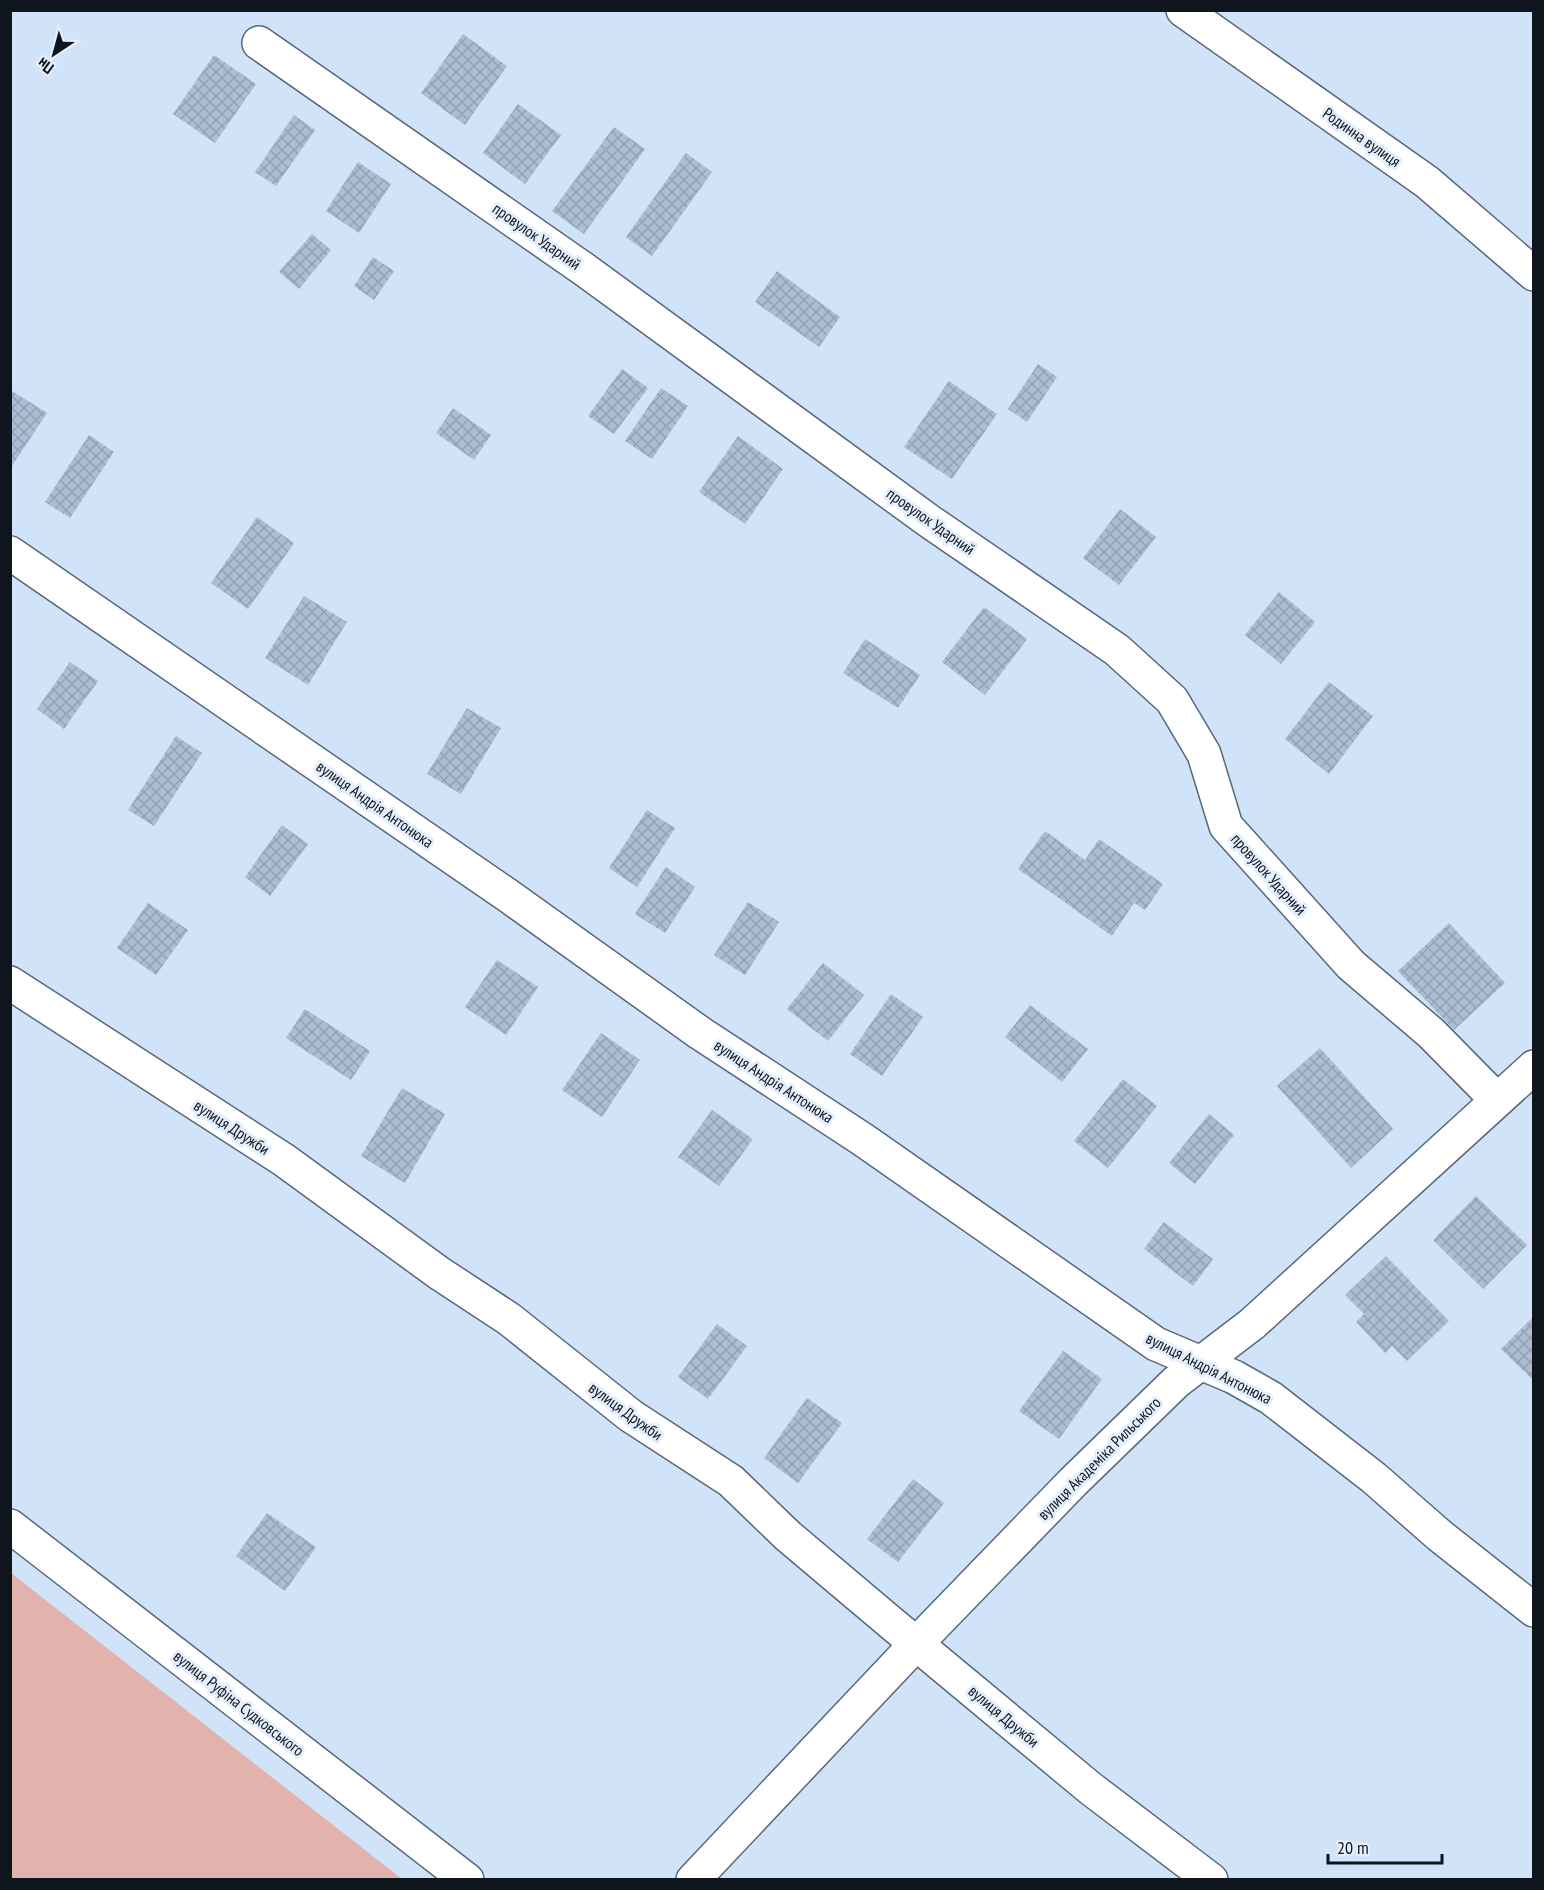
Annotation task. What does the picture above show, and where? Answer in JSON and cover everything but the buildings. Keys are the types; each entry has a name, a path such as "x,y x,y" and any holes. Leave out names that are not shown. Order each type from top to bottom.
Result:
{"street":[{"name":"Родинна вулиця","path":"1183,10 1427,182 1533,274"},
{"name":"провулок Ударний","path":"260,42 575,264 929,520 1117,650 1172,700 1204,754 1226,826 1351,965 1431,1034 1496,1099"},
{"name":"вулиця Андрія Антонюка","path":"10,553 510,897 700,1033 862,1139 1156,1344 1234,1377 1271,1398 1374,1478 1439,1535 1533,1610"},
{"name":"вулиця Дружби","path":"10,983 284,1160 439,1272 509,1318 631,1416 731,1481 788,1536 916,1644 1090,1788 1211,1880"},
{"name":"вулиця Академіка Рильського","path":"693,1880 1073,1482 1176,1382 1252,1324 1533,1067"},
{"name":"вулиця Руфіна Судковського","path":"10,1526 467,1880"}],"shaded area":[{"path":"11,1573 402,1879 11,1879"}]}
